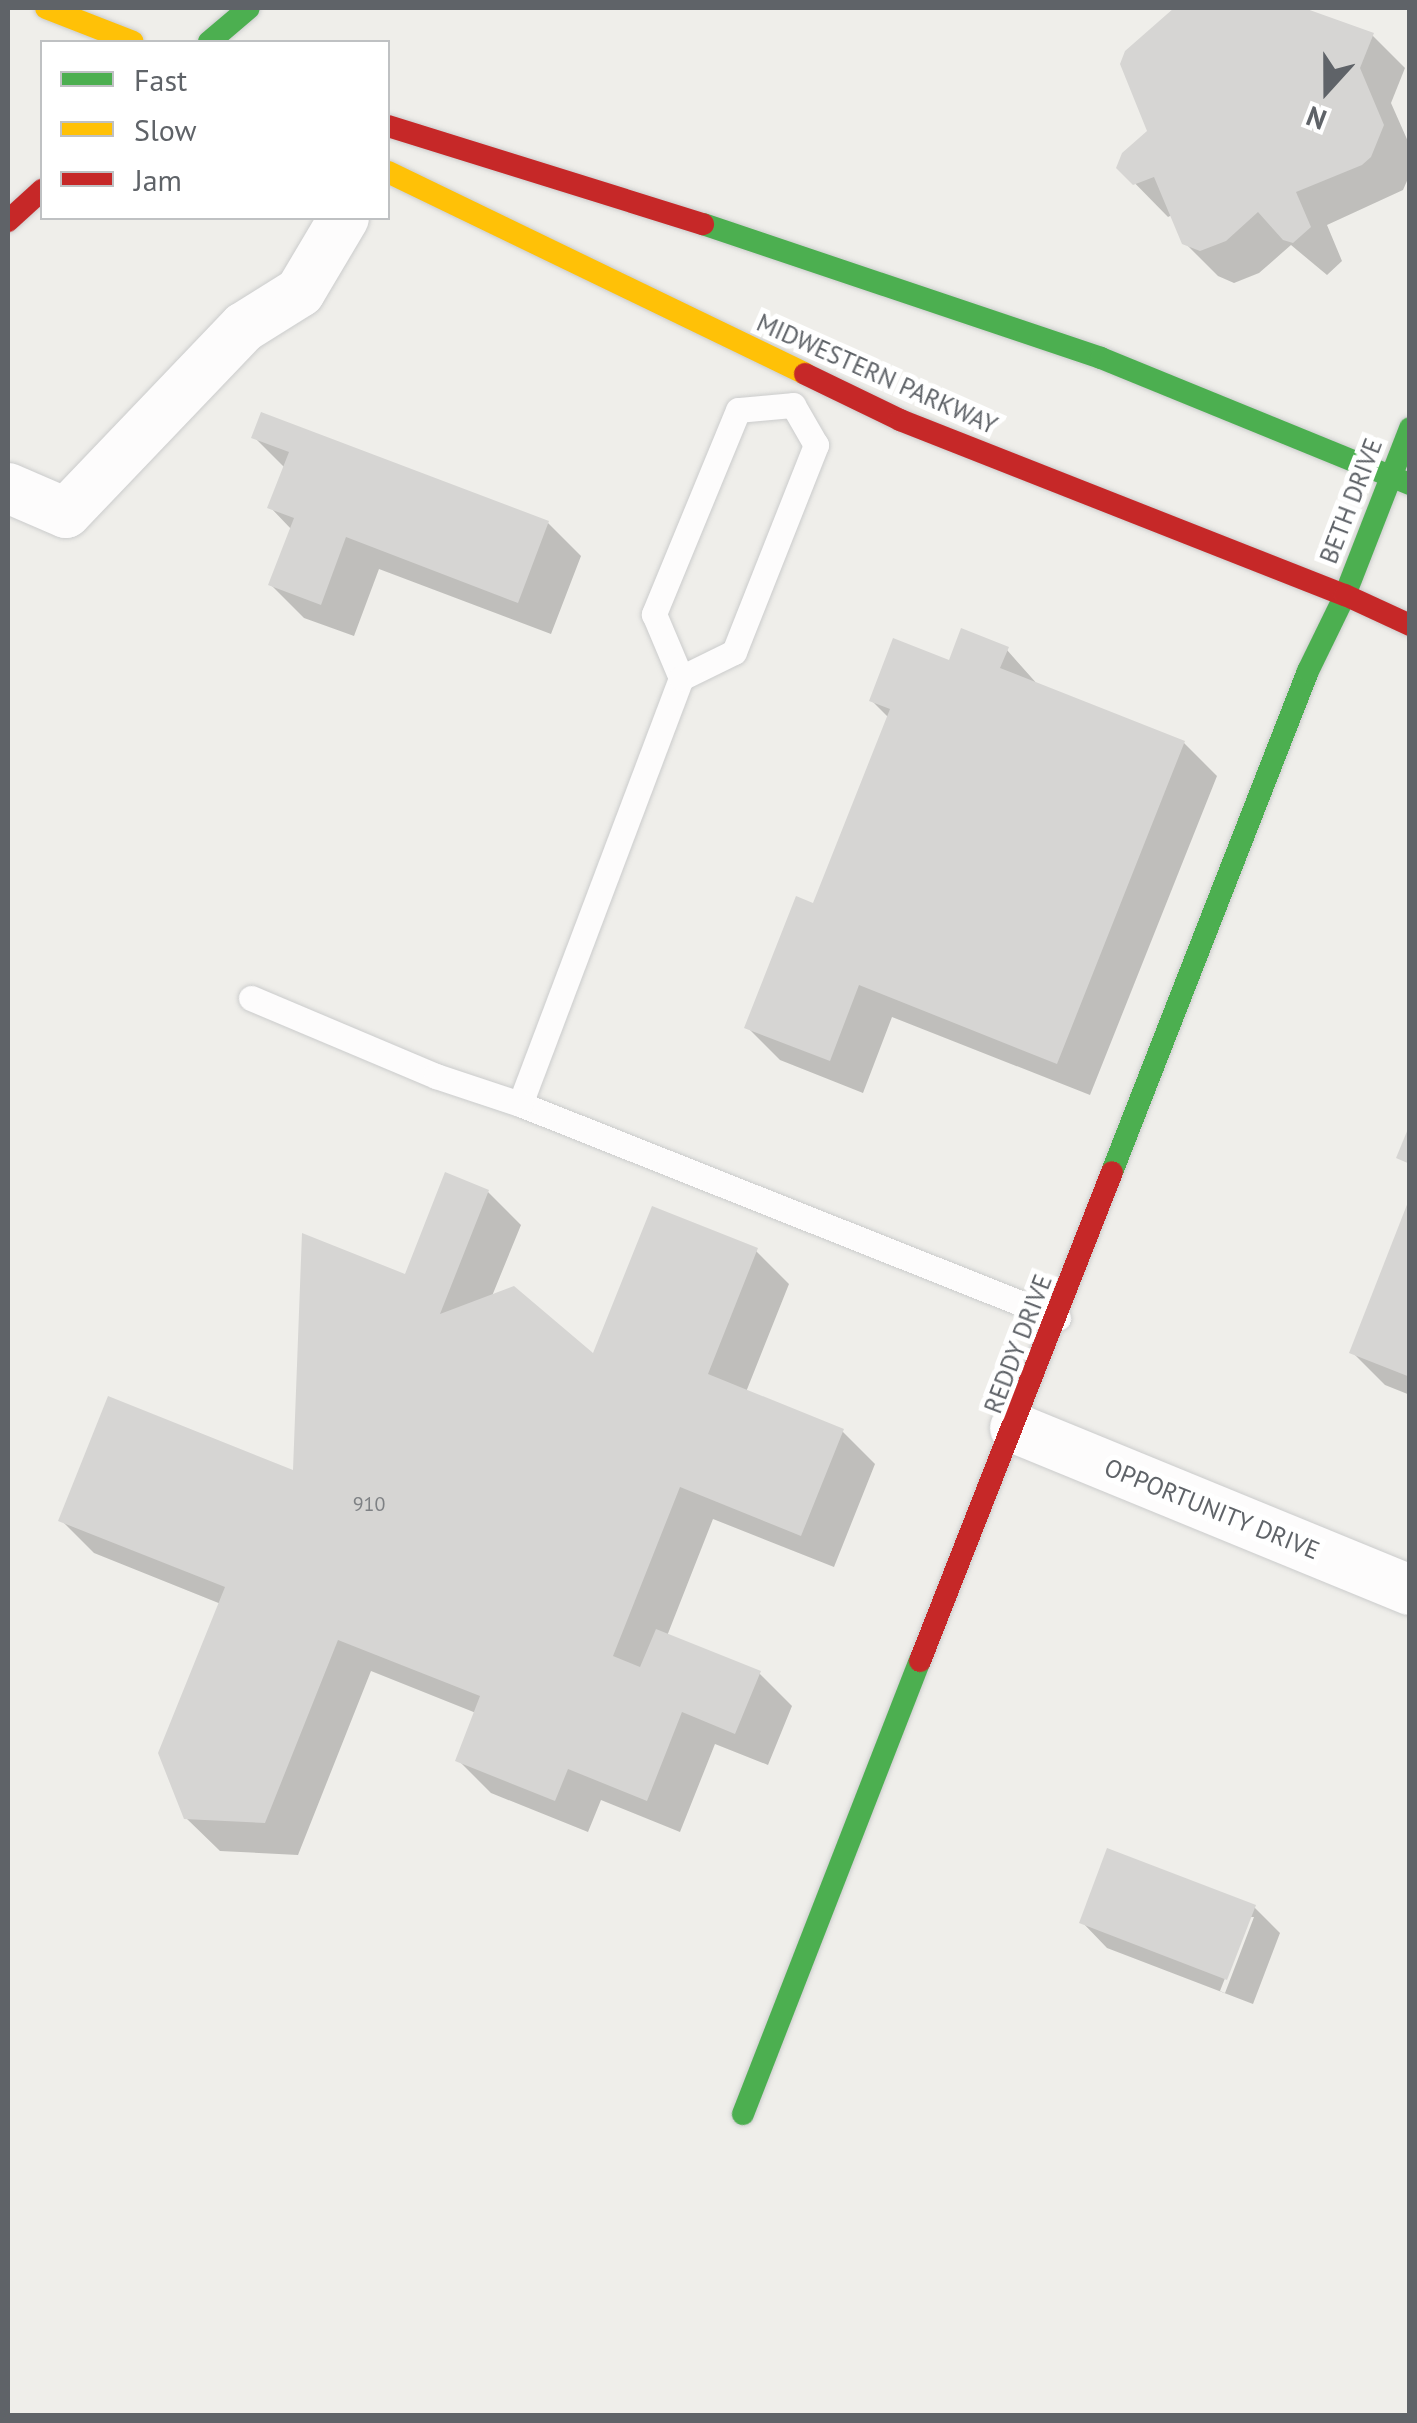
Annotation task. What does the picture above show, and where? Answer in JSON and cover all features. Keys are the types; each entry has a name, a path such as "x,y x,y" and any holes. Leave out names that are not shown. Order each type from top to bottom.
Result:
{"main road":[{"path":"46,8 128,40"},
{"path":"211,40 249,8"},
{"path":"390,127 708,226 1101,358 1400,480"},
{"name":"MIDWESTERN PARKWAY","path":"390,173 900,420 1344,595 1410,625"},
{"path":"8,221 40,192"},
{"name":"BETH DRIVE","path":"1344,595 1400,480 1410,428"},
{"name":"REDDY DRIVE","path":"744,2114 1308,670 1344,595"}],"street":[{"path":"8,488 66,513 244,327 300,292 343,220"},
{"name":"OPPORTUNITY DRIVE","path":"1015,1428 1410,1590"}],"lane":[{"path":"793,405 806,375"},
{"path":"681,678 654,614 738,410 793,405"},
{"path":"520,1104 681,678 734,652 816,445 793,405"},
{"path":"251,998 436,1076 520,1104 1058,1318"}],"building":[{"path":"1174,8 1304,8 1374,33 1360,68 1384,125 1371,157 1362,165 1296,192 1311,227 1293,243 1283,240 1258,212 1226,241 1200,251 1182,244 1154,177 1133,185 1116,168 1122,153 1147,131 1120,64 1125,51"},
{"path":"261,412 549,521 518,603 346,537 321,605 268,585 294,518 267,508 289,452 251,438"},
{"path":"961,628 1009,647 1000,668 1185,741 1057,1064 859,985 830,1061 744,1028 796,896 813,903 890,709 869,701 893,638 949,660"},
{"path":"1410,1124 1410,1164 1396,1158"},
{"path":"445,1172 489,1190 440,1314 514,1286 593,1353 652,1206 758,1248 708,1374 844,1429 801,1536 680,1487 613,1656 640,1667 656,1629 761,1671 735,1734 682,1712 647,1801 568,1769 555,1801 455,1761 480,1696 338,1640 265,1823 184,1819 158,1753 225,1587 58,1521 108,1396 293,1470 302,1233 405,1274"},
{"path":"1410,1197 1410,1377 1349,1353"},
{"path":"1107,1848 1256,1905 1227,1980 1079,1923"}],"traffic: fast":[{"path":"211,40 249,8"},
{"path":"703,224 1101,358 1410,484"},
{"path":"1112,1172 1308,671 1345,595 1410,428"},
{"path":"743,2114 920,1661"}],"traffic: slow":[{"path":"46,8 128,40"},
{"path":"390,173 805,374"}],"traffic: jam":[{"path":"390,127 703,224"},
{"path":"8,221 40,192"},
{"path":"805,374 900,420 1345,595 1410,625"},
{"path":"920,1661 1112,1172"}]}
